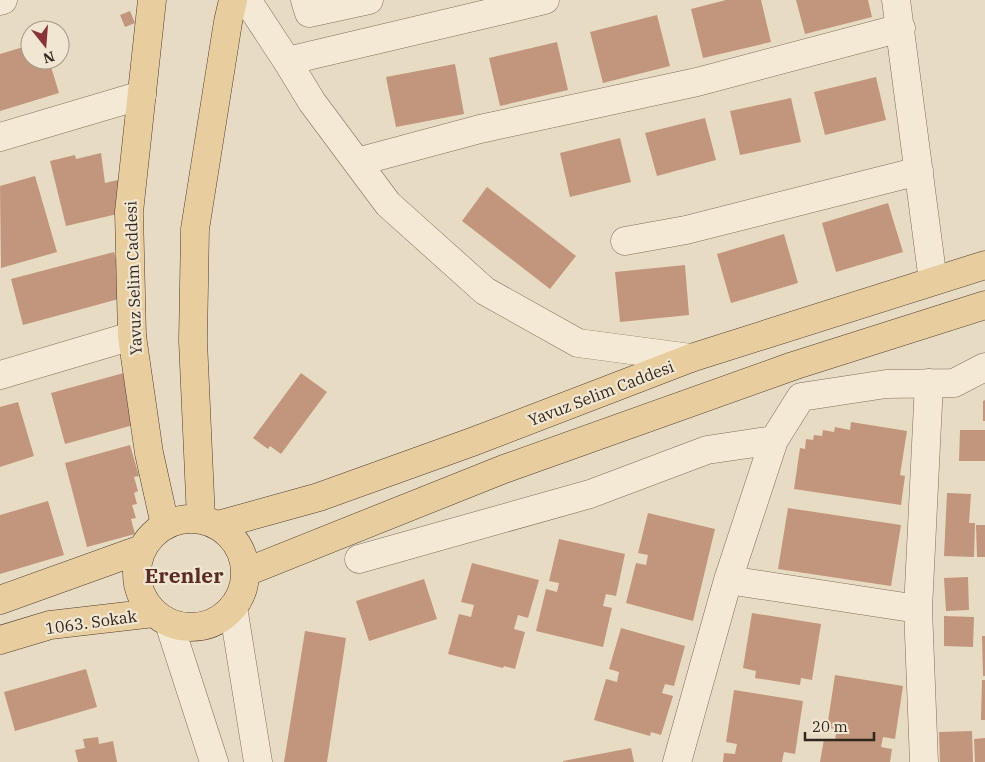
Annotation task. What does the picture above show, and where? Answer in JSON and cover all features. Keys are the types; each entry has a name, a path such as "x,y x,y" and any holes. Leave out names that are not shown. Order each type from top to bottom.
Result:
{"main road":[{"name":"Yavuz Selim Caddesi","path":"152,0 129,212 132,336 149,452 165,524"},
{"path":"210,522 192,341 195,229 228,22 234,0"},
{"name":"Yavuz Selim Caddesi","path":"210,522 337,491 472,442 691,358 985,265"},
{"path":"246,572 504,469 793,366 985,305"},
{"path":"182,519 210,522 233,537 242,554 246,572 243,591 234,607 219,619 203,626 186,627 162,618 143,600 138,584 137,566 142,549 151,535 165,524 182,519"},
{"path":"0,600 142,549"},
{"name":"1063. Sokak","path":"0,640 50,625 162,618"}],"street":[{"path":"247,0 312,102 388,204 486,291 578,344 691,358"},
{"path":"305,0 309,13 369,0"},
{"path":"287,61 545,0"},
{"path":"896,0 933,281"},
{"path":"357,162 480,129 697,82 901,28"},
{"path":"0,137 142,95"},
{"path":"625,241 686,230 919,171"},
{"path":"0,375 132,336"},
{"path":"677,762 728,580 774,440 801,397 886,384 954,383 985,367"},
{"path":"924,762 918,610 929,383"},
{"path":"359,559 590,494 706,450 774,440"},
{"path":"728,580 918,610"},
{"path":"234,607 258,762"},
{"path":"162,618 214,762"}],"building":[{"path":"726,0 761,0 771,42 703,58 691,9"},
{"path":"796,0 868,0 872,17 805,34"},
{"path":"130,11 135,23 125,27 120,15"},
{"path":"657,15 670,66 603,83 590,32"},
{"path":"557,42 568,90 500,106 489,58"},
{"path":"20,48 20,70 52,70 59,93 0,111 0,54"},
{"path":"455,64 464,114 396,127 386,77"},
{"path":"876,77 886,120 825,135 814,92"},
{"path":"791,98 801,142 740,155 730,111"},
{"path":"705,118 716,160 657,176 645,133"},
{"path":"620,138 631,182 570,197 560,153"},
{"path":"101,153 105,183 118,180 126,212 66,226 50,161 75,155 76,159"},
{"path":"35,176 57,252 1,268 0,186"},
{"path":"487,187 576,256 550,289 462,221"},
{"path":"888,203 903,252 836,272 822,223"},
{"path":"784,234 798,283 731,303 717,254"},
{"path":"114,252 126,297 23,325 11,279"},
{"path":"685,265 689,315 620,322 615,272"},
{"path":"131,371 137,424 65,444 51,393"},
{"path":"301,373 327,392 281,454 270,446 268,449 253,438"},
{"path":"985,400 985,421 983,421 983,401"},
{"path":"18,402 34,456 0,467 0,407"},
{"path":"851,422 907,431 900,475 905,476 901,505 794,489 800,448 805,449 806,439 813,440 814,435 822,436 823,430 834,432 835,427 850,430"},
{"path":"960,430 985,430 985,461 959,461"},
{"path":"130,445 139,476 134,477 138,491 134,493 137,504 132,505 136,518 131,519 135,534 87,547 65,463"},
{"path":"947,493 971,494 969,523 975,523 974,557 944,556"},
{"path":"48,501 64,555 0,574 0,515"},
{"path":"788,508 901,525 891,586 778,569"},
{"path":"648,513 715,529 693,621 626,603 636,563 646,565 648,555 638,553"},
{"path":"976,525 985,525 985,557 977,557"},
{"path":"559,539 625,554 616,596 606,594 603,606 612,608 603,647 536,631 546,589 557,592 559,583 549,581"},
{"path":"472,563 539,580 528,618 518,615 514,629 525,632 515,669 504,666 503,668 448,654 459,614 471,617 474,605 461,602"},
{"path":"968,577 969,610 946,611 944,578"},
{"path":"424,579 437,619 369,641 356,601"},
{"path":"752,613 821,624 812,680 801,678 800,685 755,678 756,671 743,668"},
{"path":"944,616 974,617 973,647 944,646"},
{"path":"621,628 685,646 674,686 665,684 662,693 673,696 661,735 651,732 650,736 594,720 606,679 617,682 619,672 609,669"},
{"path":"305,631 346,638 327,762 284,762"},
{"path":"982,636 985,636 985,676 983,676"},
{"path":"86,669 97,707 15,731 4,692"},
{"path":"835,675 903,686 895,739 883,737 881,747 892,749 890,762 820,762 824,739 835,740 837,729 827,728"},
{"path":"982,680 985,680 985,720 981,720"},
{"path":"734,690 803,701 795,754 784,752 782,762 723,762 724,753 735,754 737,744 726,742"},
{"path":"972,731 973,762 940,762 939,732"},
{"path":"98,737 99,744 113,741 117,762 78,762 75,750 85,748 83,739"},
{"path":"985,738 985,762 975,762 974,739"},
{"path":"631,748 634,762 563,762 563,761"}],"district":[{"name":"Erenler","path":"184,575"}]}
